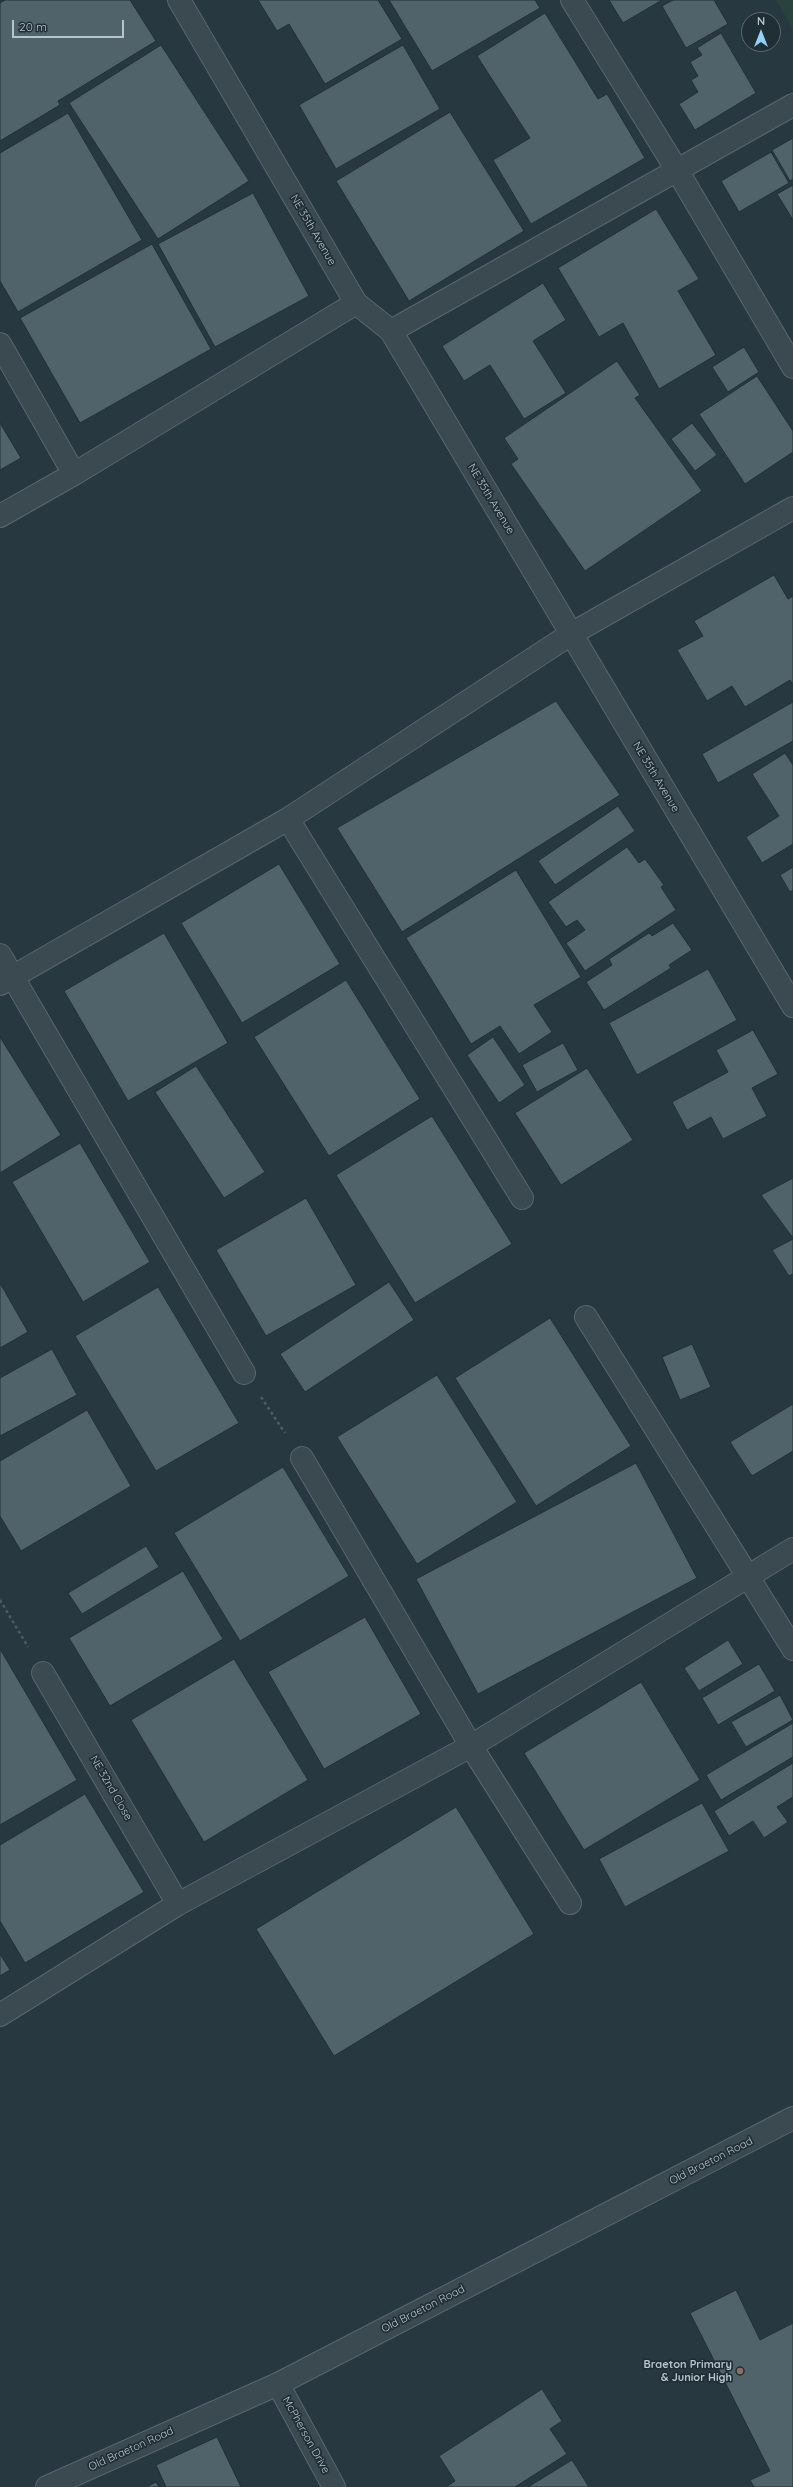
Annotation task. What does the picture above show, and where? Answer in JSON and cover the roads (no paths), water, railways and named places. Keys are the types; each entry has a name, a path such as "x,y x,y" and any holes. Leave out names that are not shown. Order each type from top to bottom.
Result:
{"street":[{"name":"NE 35th Avenue","path":"179,0 356,303 391,331 793,1006"},
{"path":"572,0 677,170 793,367"},
{"path":"391,331 793,105"},
{"path":"0,516 74,474 356,303"},
{"path":"0,344 74,474"},
{"path":"6,980 288,819 571,634 793,508"},
{"path":"288,819 522,1198"},
{"path":"0,955 6,980 244,1373"},
{"path":"586,1317 749,1576 793,1649"},
{"path":"302,1458 471,1746 570,1903"},
{"path":"0,2015 178,1904 471,1746 793,1549"},
{"name":"NE 32nd Close","path":"43,1673 178,1904"},
{"name":"Old Braeton Road","path":"47,2487 278,2384 793,2118"},
{"name":"McPherson Drive","path":"278,2384 334,2487"}],"place":[{"name":"Braeton Primary & Junior High","path":"740,2371"}]}
